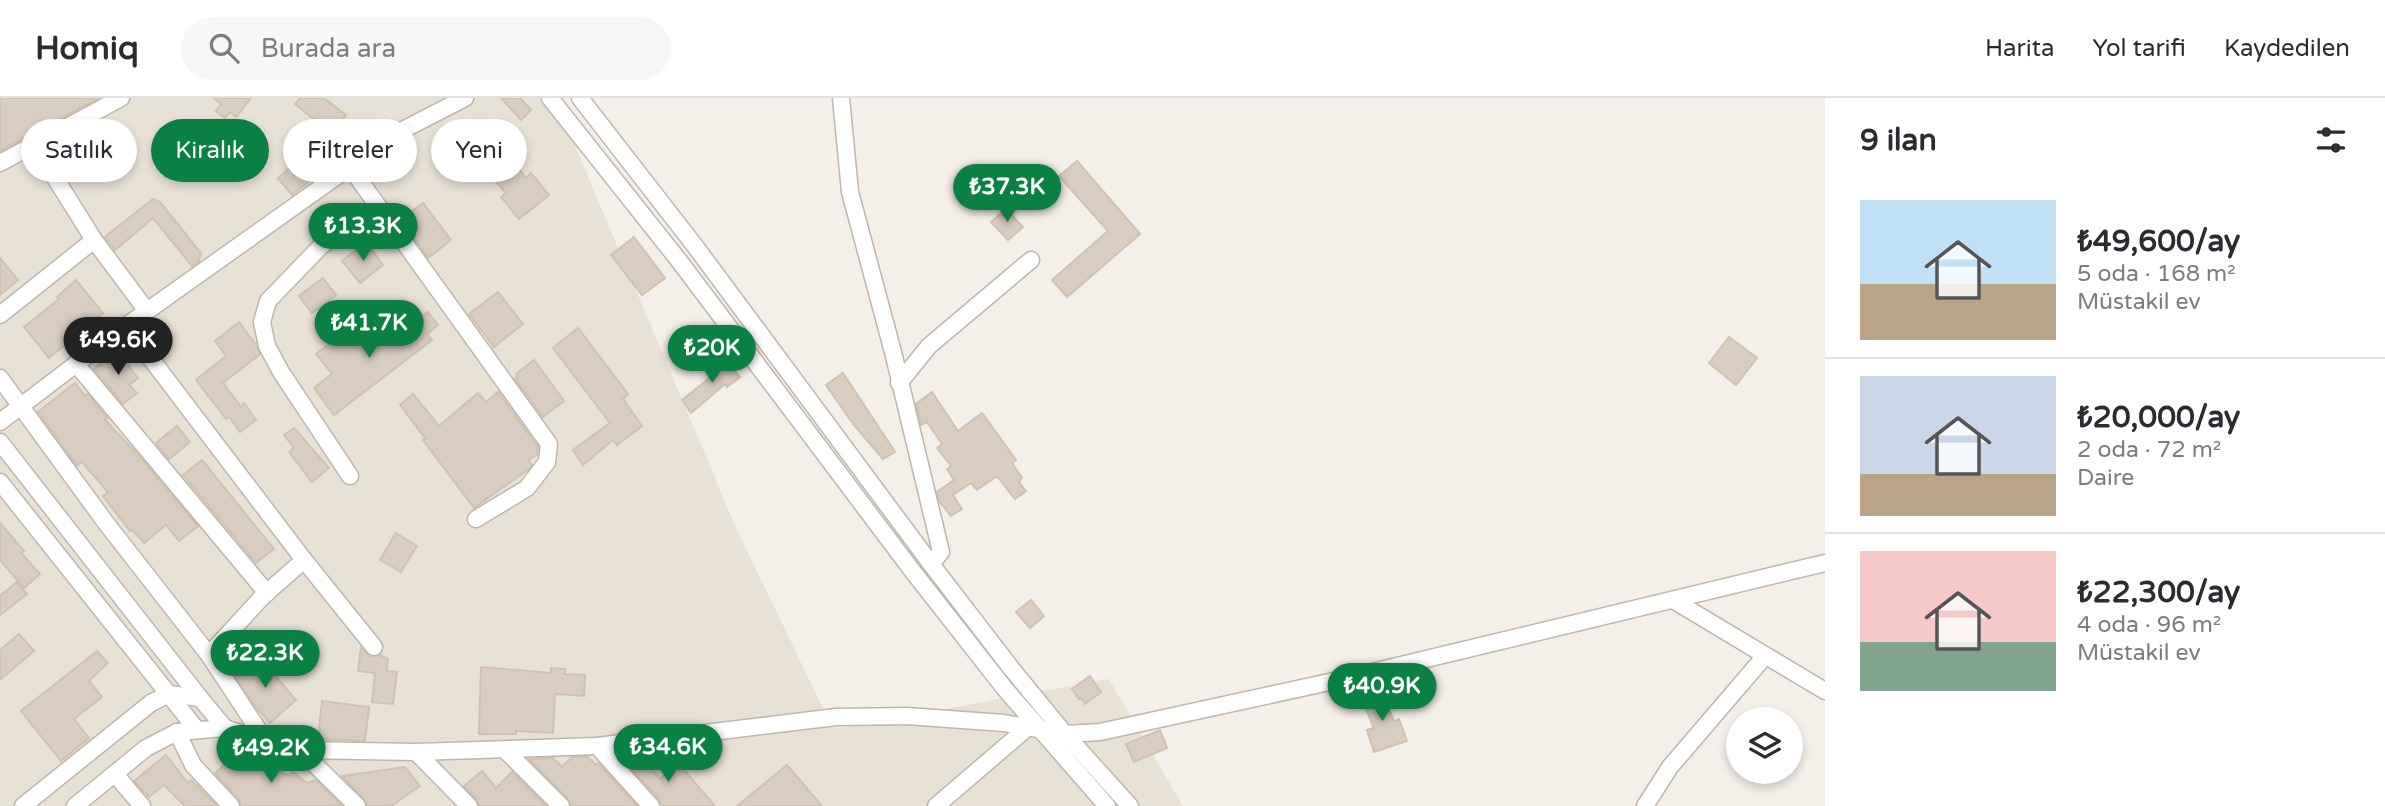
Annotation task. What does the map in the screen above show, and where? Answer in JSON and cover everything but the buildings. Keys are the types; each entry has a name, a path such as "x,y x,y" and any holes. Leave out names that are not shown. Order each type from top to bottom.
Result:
{"street":[{"path":"81,119 121,98"},
{"path":"417,123 465,98"},
{"path":"550,98 680,262 1032,728 1107,806"},
{"path":"580,98 695,246 931,564 1065,734 1130,806"},
{"path":"841,98 850,192 893,352 941,552 931,564"},
{"path":"0,163 21,151"},
{"path":"58,182 94,240 147,311"},
{"path":"0,422 126,326 329,182"},
{"path":"361,182 549,444 547,462 527,488 476,519"},
{"path":"350,476 281,372 267,346 262,322 268,301 321,246 377,205"},
{"path":"0,316 94,240"},
{"path":"899,383 929,346 1031,260"},
{"path":"126,326 304,560 374,647"},
{"path":"76,364 267,593"},
{"path":"0,378 20,408 209,655 265,740"},
{"path":"0,442 225,728"},
{"path":"0,482 197,730"},
{"path":"209,655 267,593 304,560"},
{"path":"75,806 146,748 177,733 197,730 225,728 300,750 416,752 597,746 835,718 907,716 1004,723 1065,734 1128,727 1343,679 1825,564"},
{"path":"1672,600 1825,691"},
{"path":"1645,806 1670,767 1765,656"},
{"path":"23,806 151,703 169,694 200,698"},
{"path":"936,806 1032,728"},
{"path":"177,733 193,765 231,806"},
{"path":"597,746 651,806"},
{"path":"300,750 356,806"},
{"path":"505,750 561,806"},
{"path":"416,752 469,806"},
{"path":"115,774 142,806"}],"shaded area":[{"path":"0,98 555,98 737,530 833,729 1109,679 1183,806 0,806"}]}
